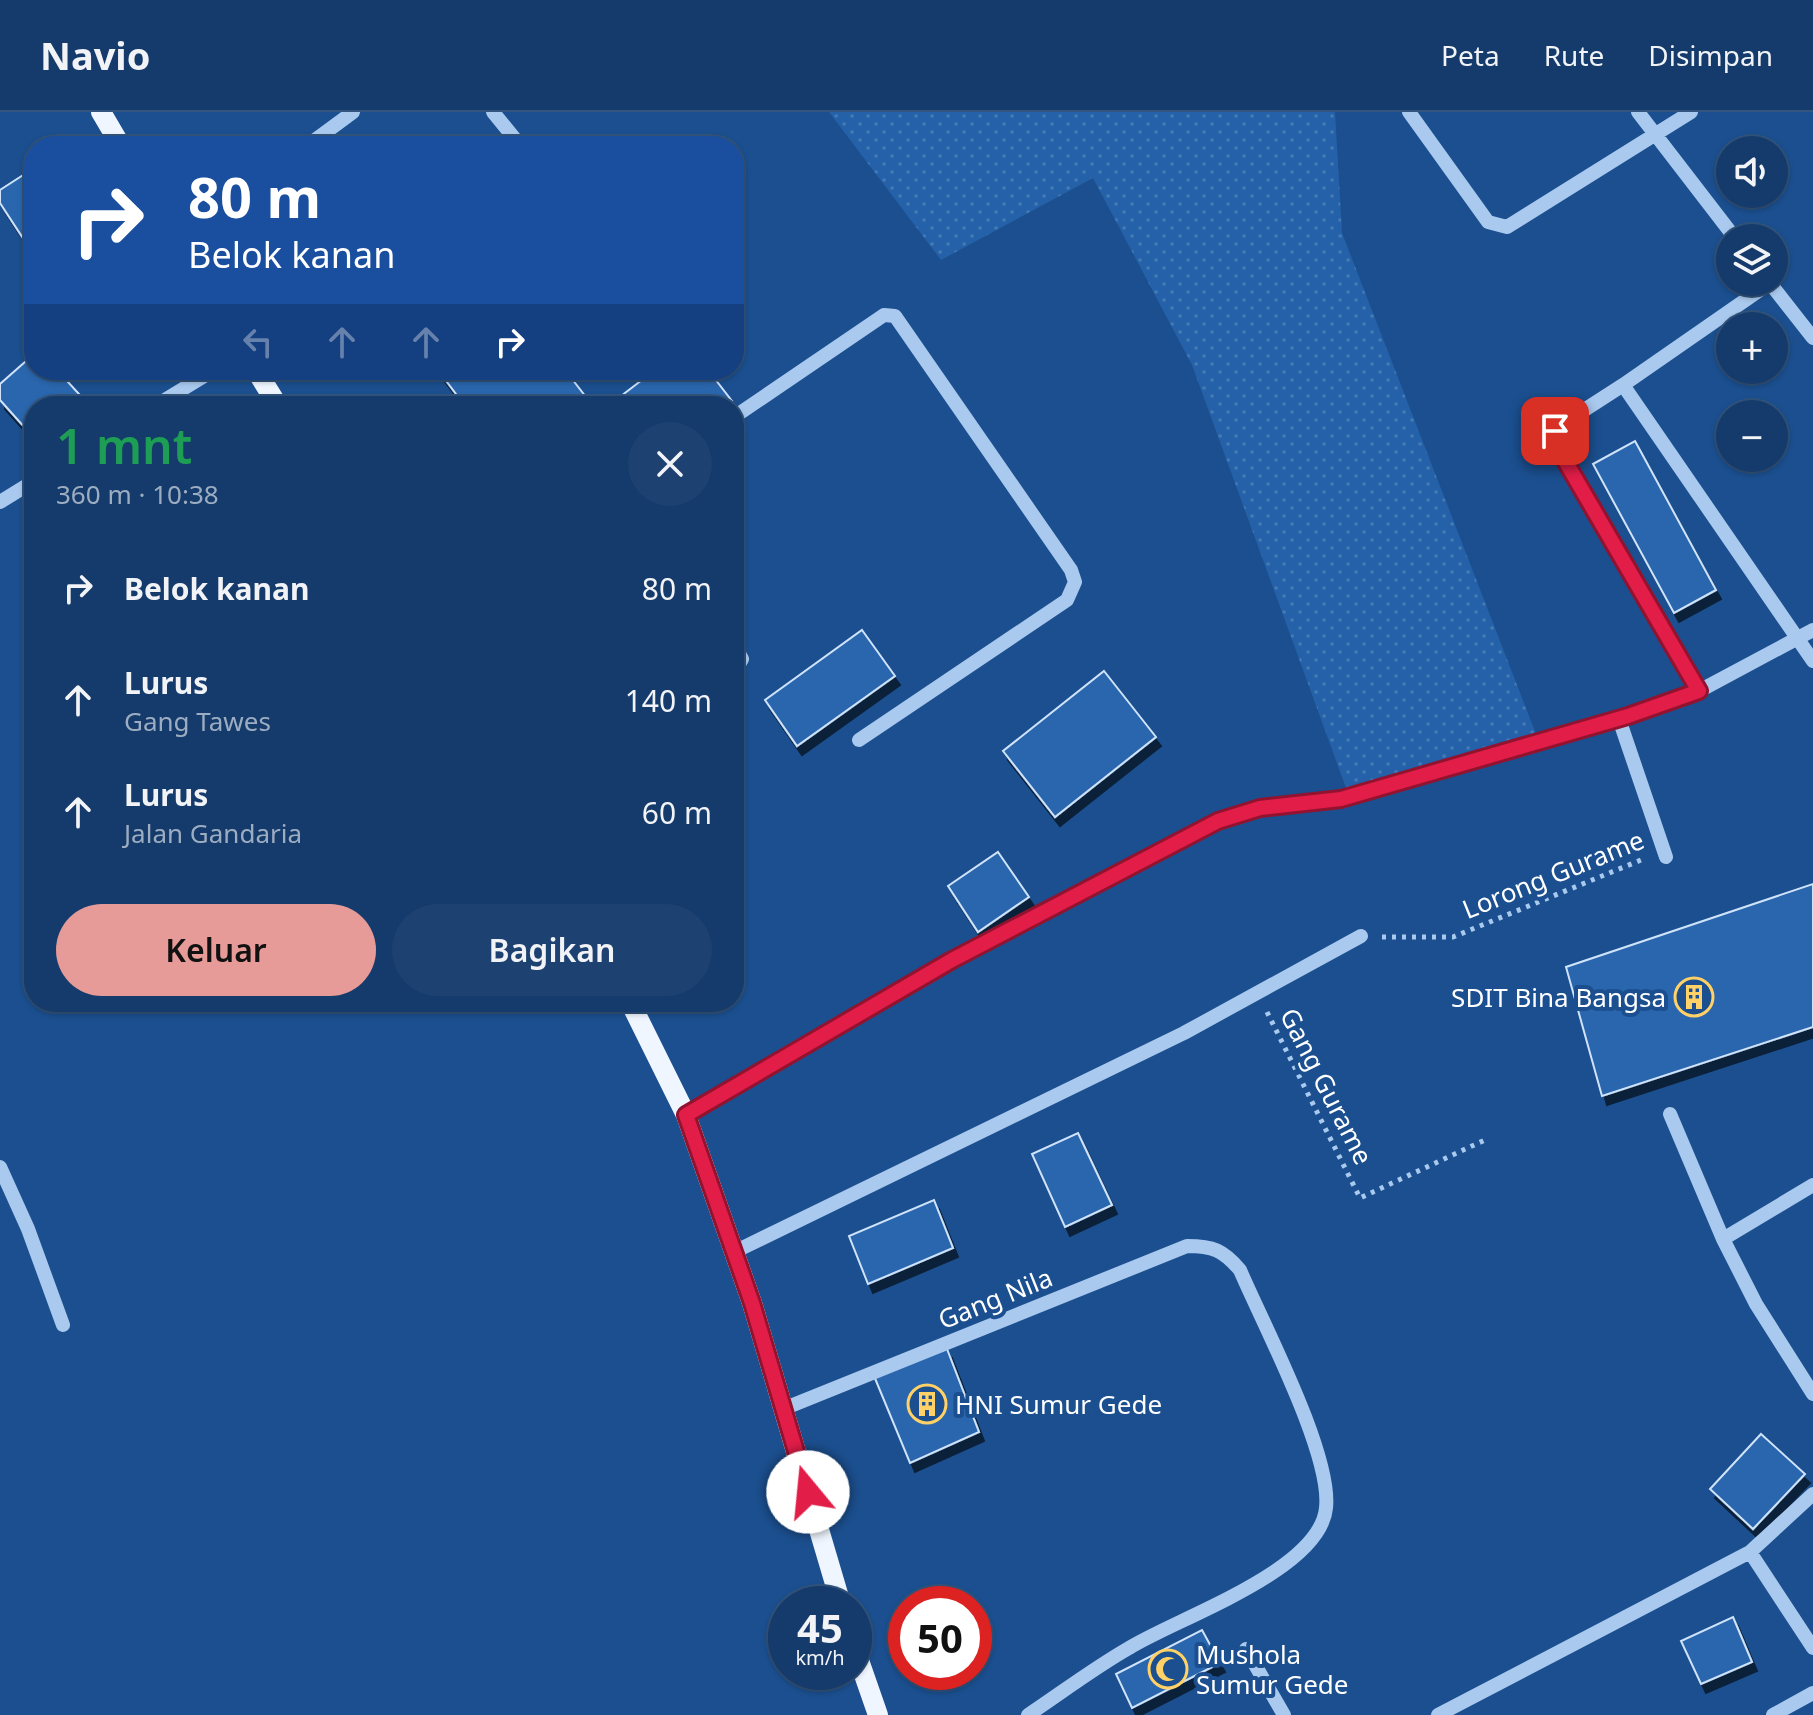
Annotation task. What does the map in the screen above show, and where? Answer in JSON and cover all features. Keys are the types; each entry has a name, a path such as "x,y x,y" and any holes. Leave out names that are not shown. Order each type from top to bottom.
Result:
{"main road":[{"path":"101,112 115,136"},
{"path":"635,1012 686,1115 734,1252 836,1586"},
{"path":"869,1690 878,1715"}],"street":[{"path":"321,136 353,112"},
{"path":"493,112 512,136"},
{"path":"1409,112 1488,222 1497,227 1507,227 1691,112"},
{"path":"1638,112 1724,224"},
{"path":"1699,691 1553,440 1561,425 1750,296"},
{"path":"1779,296 1813,338"},
{"path":"744,410 884,315 895,316 1071,570 1075,582 1067,600 859,740"},
{"path":"171,396 198,380"},
{"path":"1623,385 1813,661"},
{"path":"0,502 24,487"},
{"path":"686,1115 952,960 1218,821 1260,808 1341,799 1619,719 1699,691 1813,630"},
{"path":"1619,719 1665,854"},
{"path":"734,1252 1184,1033 1361,936"},
{"path":"1670,1114 1723,1239 1756,1304 1813,1394"},
{"path":"0,1167 28,1229 63,1325"},
{"path":"1723,1239 1813,1185"},
{"name":"Gang Nila","path":"783,1409 1187,1246 1210,1246 1225,1252 1240,1270 1312,1435 1324,1473 1327,1509 1317,1532 1299,1553 1244,1591 1130,1647 1028,1715"},
{"path":"1438,1715 1750,1552 1813,1494"},
{"path":"1750,1552 1813,1648"},
{"path":"1246,1649 1284,1715"},
{"path":"1773,1715 1813,1693"}],"path":[{"name":"Lorong Gurame","path":"1361,936 1453,937 1665,854"},
{"name":"Gang Gurame","path":"1258,993 1360,1198 1487,1139"}],"shaded area":[{"path":"829,112 1335,112 1342,233 1536,734 1350,799 1192,365 1093,178 941,260"}],"building":[{"path":"24,174 24,240 0,203 0,190"},
{"path":"24,363 24,380 66,380 81,396 24,396 24,427 0,400 0,384"},
{"path":"446,380 573,380 585,396 458,396"},
{"path":"642,380 716,380 728,396 621,396"},
{"path":"1635,441 1716,590 1674,613 1593,464"},
{"path":"862,630 895,676 797,746 765,700"},
{"path":"1104,671 1156,737 1055,817 1003,751"},
{"path":"998,852 1029,897 978,932 948,886"},
{"name":"SDIT Bina Bangsa","path":"1813,884 1813,1027 1602,1096 1566,967"},
{"path":"1078,1133 1112,1205 1065,1227 1032,1154"},
{"path":"934,1200 953,1248 868,1284 849,1236"},
{"name":"HNI Sumur Gede","path":"947,1349 979,1432 910,1463 874,1376"},
{"path":"1761,1434 1805,1474 1753,1529 1710,1489"},
{"path":"1733,1617 1752,1662 1701,1684 1681,1641"},
{"name":"Mushola Sumur Gede","path":"1202,1630 1220,1663 1132,1708 1116,1674"}],"place":[{"name":"SDIT Bina Bangsa","path":"1694,997"},
{"name":"HNI Sumur Gede","path":"927,1404"},
{"name":"Mushola Sumur Gede","path":"1168,1669"}],"route":[{"path":"808,1492 752,1303 686,1115 952,960 1218,821 1260,808 1341,799 1628,716 1699,691 1553,440 1555,431"}]}
